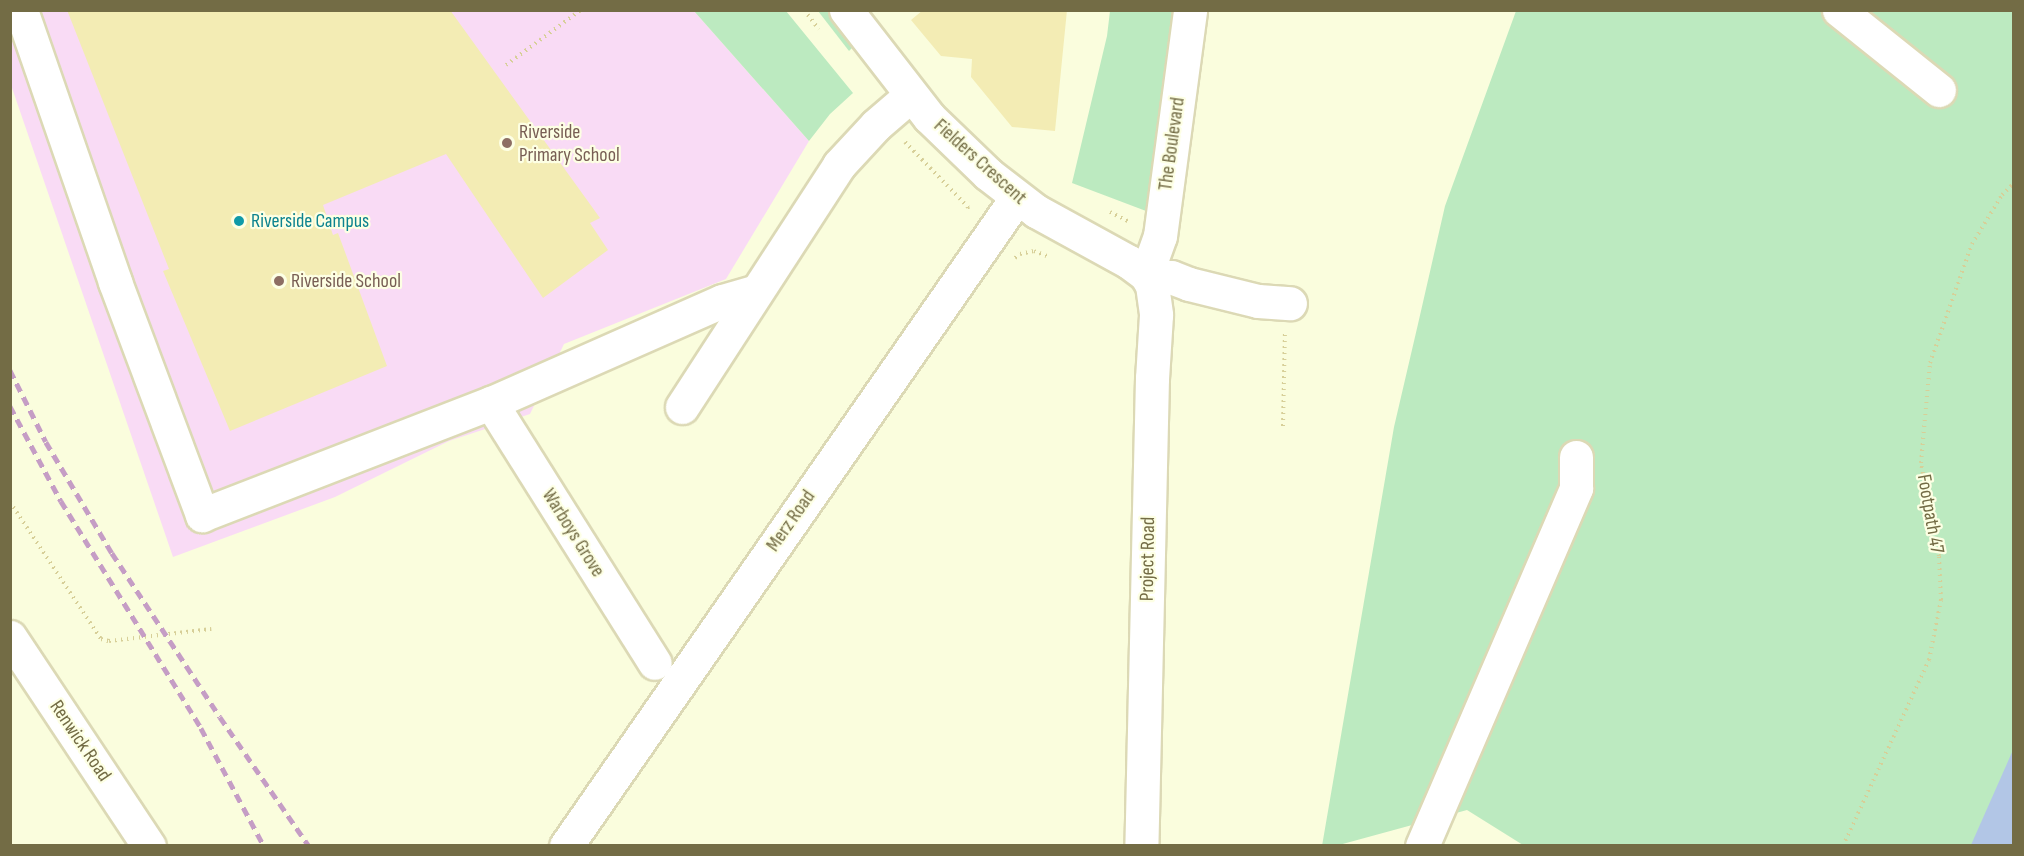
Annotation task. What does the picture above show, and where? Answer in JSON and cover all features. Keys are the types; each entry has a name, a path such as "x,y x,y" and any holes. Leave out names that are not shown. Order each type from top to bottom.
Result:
{"street":[{"path":"21,10 116,282 202,515 491,403 722,301 757,291"},
{"name":"Fielders Crescent","path":"846,10 948,139 1036,211 1130,262 1146,275"},
{"name":"The Boulevard","path":"1146,275 1160,236 1190,10"},
{"path":"1839,10 1939,90"},
{"path":"682,407 839,165 876,125 911,94"},
{"name":"Merz Road","path":"566,846 1017,197"},
{"path":"1146,275 1171,277 1258,301 1286,303"},
{"name":"Project Road","path":"1141,846 1156,315 1152,285 1146,275"},
{"name":"Warboys Grove","path":"491,403 655,663"},
{"path":"1422,846 1576,488 1576,457"},
{"name":"Renwick Road","path":"10,637 149,846"}],"path":[{"path":"506,64 581,10"},
{"name":"Fielders Crescent","path":"904,141 968,207"},
{"name":"Footpath 47","path":"1843,846 1929,660 1941,600 1939,556 1921,463 1930,363 1972,244 2002,195 2013,183"},
{"path":"1027,253 1034,251 1052,258"},
{"path":"1283,426 1286,303"},
{"path":"10,502 101,639 109,641 211,629"}],"shaded area":[{"name":"Riverside Campus","path":"10,11 694,11 809,141 726,279 564,344 530,414 449,441 335,497 173,557 11,85"}],"green space":[{"path":"694,11 786,11 853,93 830,114 809,141"},
{"path":"818,11 827,11 854,46 849,51"},
{"path":"1110,11 1174,11 1146,211 1072,183 1107,36"},
{"path":"1516,11 2013,11 2013,845 1523,845 1467,810 1339,845 1322,846 1394,427 1445,206"}],"water":[{"path":"2013,750 2013,845 1971,845"}],"building":[{"name":"Riverside Campus","path":"67,10 450,10 600,218 590,223 608,250 543,298 446,154 323,205 333,235 338,233 387,366 230,431 163,271 169,269"},
{"path":"923,10 1067,10 1055,131 1012,127 971,77 972,59 941,56 911,20"}],"railway":[{"path":"10,370 46,442 112,553 220,717 309,846"},
{"path":"10,406 61,501 201,728 264,846"}],"place":[{"name":"Riverside Primary School","path":"507,143"},
{"name":"Riverside Campus","path":"239,221"},
{"name":"Riverside School","path":"279,281"}]}
